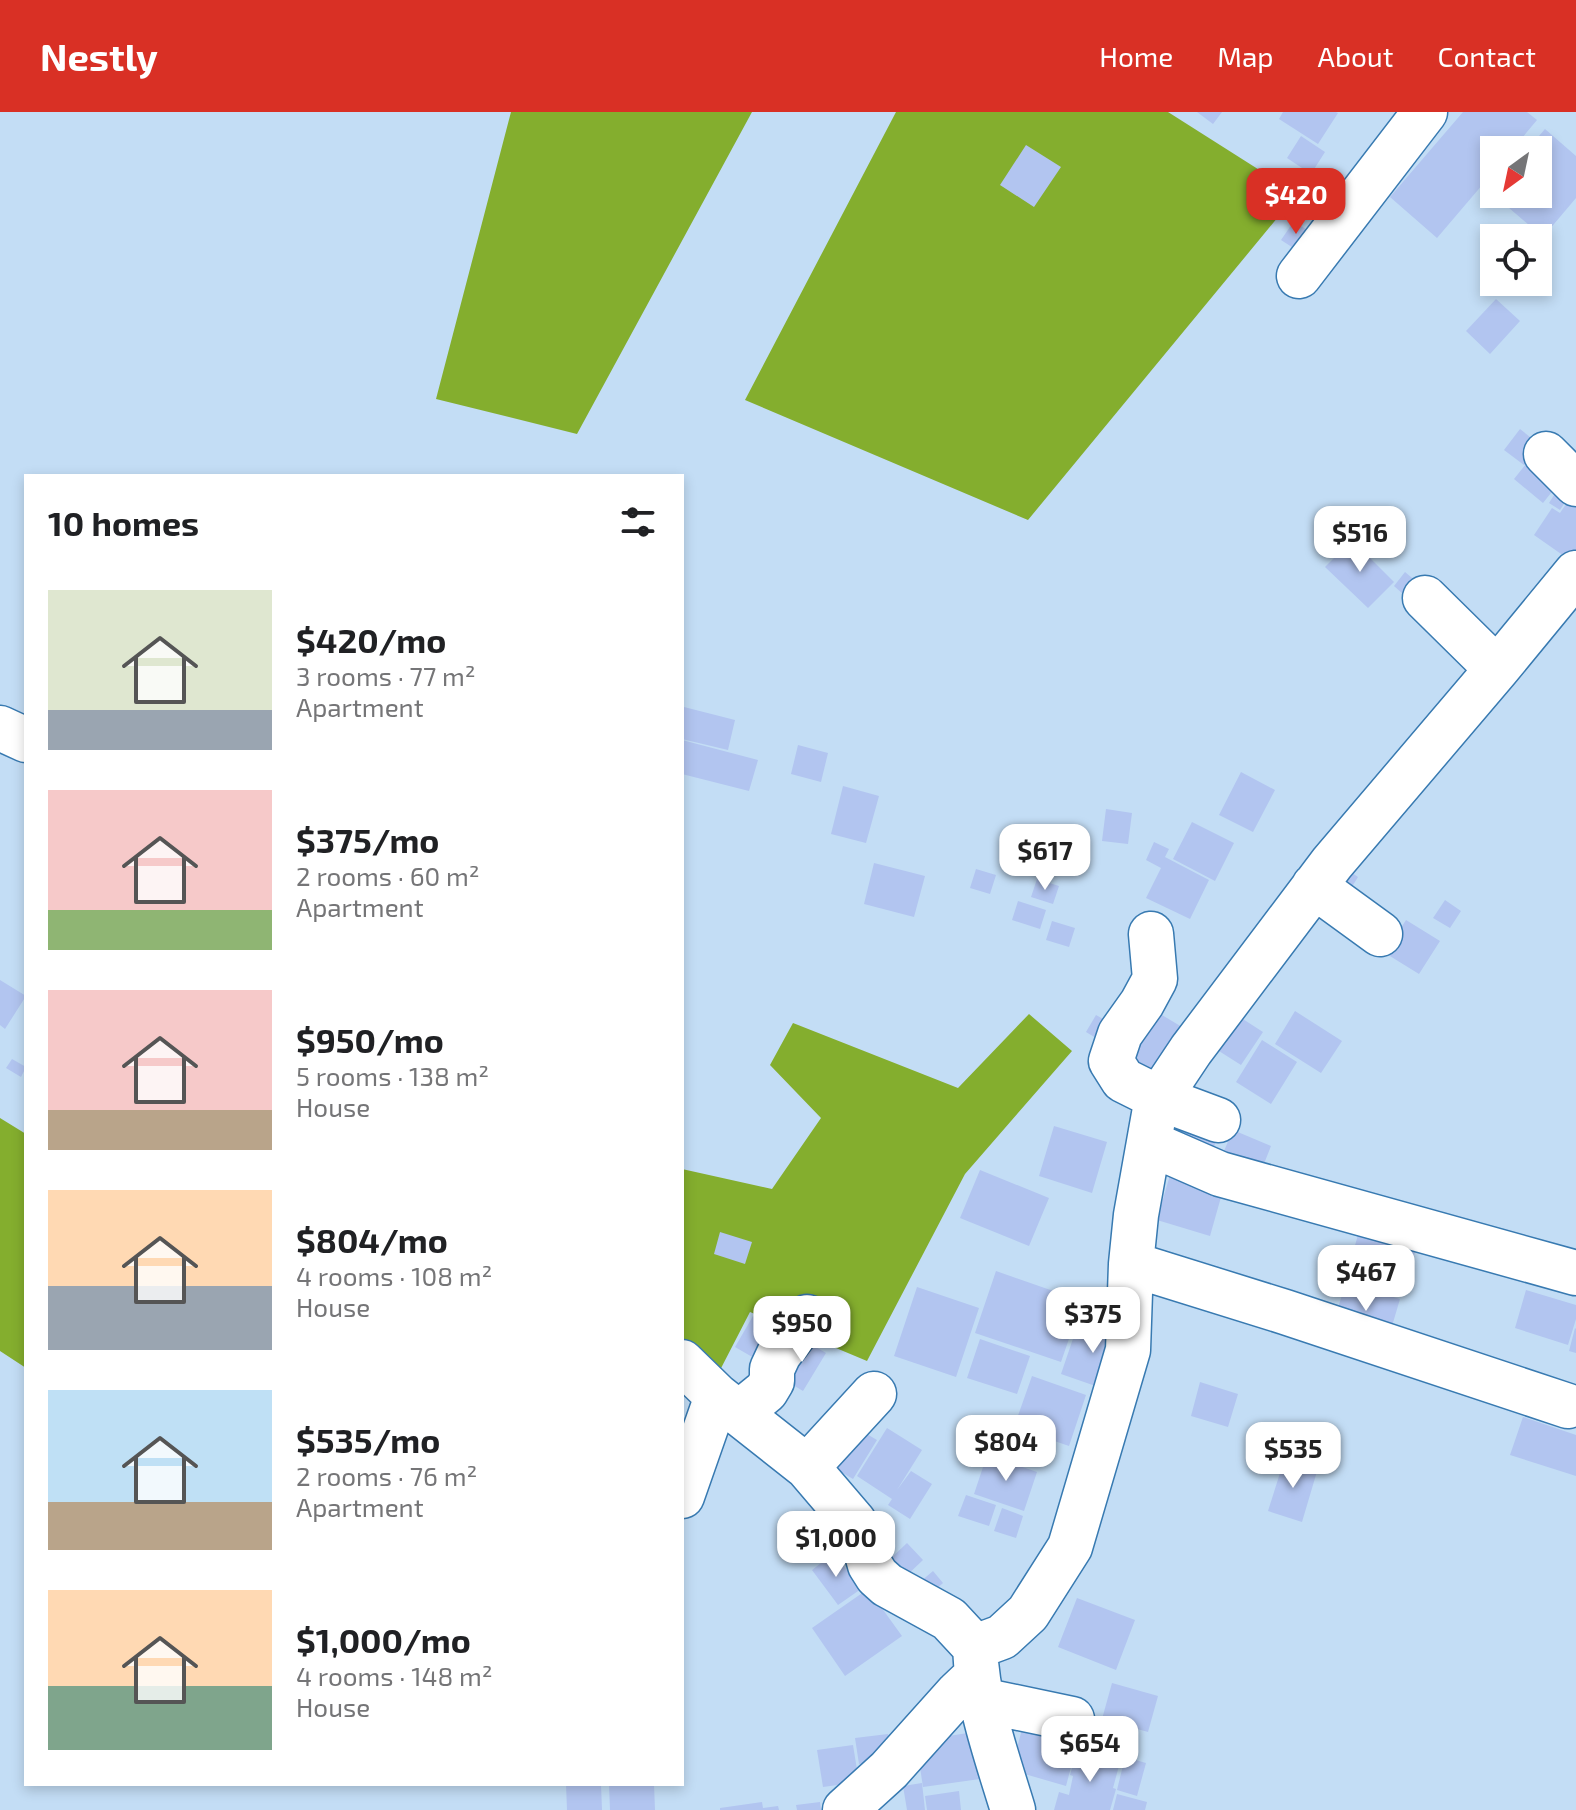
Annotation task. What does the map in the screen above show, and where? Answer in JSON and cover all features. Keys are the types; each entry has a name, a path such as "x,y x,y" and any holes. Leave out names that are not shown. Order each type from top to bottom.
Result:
{"street":[{"path":"1299,276 1425,112"},
{"path":"1546,454 1576,484"},
{"path":"845,1810 889,1770 977,1675 1002,1637 1028,1613 1070,1547 1128,1350 1136,1215 1159,1098 1191,1050 1332,863 1576,573"},
{"path":"1425,598 1497,669"},
{"path":"0,728 24,739"},
{"path":"1314,886 1380,934"},
{"path":"1151,934 1155,979 1120,1034 1111,1061 1123,1080 1159,1098 1218,1120"},
{"path":"1149,1143 1220,1174 1576,1273"},
{"path":"1131,1264 1568,1406"},
{"path":"684,1492 728,1404 766,1391 779,1354 807,1317"},
{"path":"684,1364 728,1404 807,1467 854,1522 877,1576 887,1585 949,1619 977,1675 1013,1810"},
{"path":"807,1467 874,1394"},
{"path":"977,1675 1072,1719"}],"green space":[{"path":"511,112 752,112 577,434 436,399"},
{"path":"896,112 1168,112 1297,194 1028,520 745,400"},
{"path":"1029,1014 1072,1051 965,1174 867,1361 750,1312 702,1405 684,1389 684,1169 772,1189 821,1118 770,1065 793,1023 958,1088"},
{"path":"0,1118 24,1133 24,1367 0,1351"}],"building":[{"path":"1197,112 1222,112 1213,124"},
{"path":"1283,112 1338,113 1318,144 1279,119"},
{"path":"1463,112 1527,112 1537,120 1524,136 1480,136 1480,188 1437,238 1390,197"},
{"path":"1545,129 1576,156 1576,198 1552,226 1528,224 1509,208 1552,208 1552,136 1539,136"},
{"path":"1301,136 1325,152 1311,174 1287,158"},
{"path":"1026,145 1061,167 1034,207 1000,185"},
{"path":"1294,221 1310,232 1298,251 1281,240"},
{"path":"1496,299 1520,321 1490,354 1466,331"},
{"path":"1520,429 1540,445 1566,474 1543,503 1514,479 1530,459 1524,465 1504,450"},
{"path":"1563,481 1574,488 1560,510 1549,503"},
{"path":"1572,495 1576,498 1574,563 1534,535 1552,508 1560,513"},
{"path":"1352,540 1394,582 1368,608 1325,567"},
{"path":"1405,572 1424,588 1412,602 1394,586"},
{"path":"684,707 735,720 728,750 684,739"},
{"path":"684,741 758,760 749,791 684,775"},
{"path":"798,745 828,753 821,782 791,774"},
{"path":"1241,772 1275,790 1253,832 1219,815"},
{"path":"843,786 879,796 866,843 831,834"},
{"path":"1106,809 1132,813 1128,844 1102,841"},
{"path":"1192,822 1234,843 1215,881 1173,859"},
{"path":"1154,842 1169,849 1165,857 1209,880 1190,919 1146,898 1161,868 1146,860"},
{"path":"874,863 925,876 914,917 864,904"},
{"path":"976,869 996,875 990,894 970,888"},
{"path":"1346,869 1358,877 1348,893 1335,885"},
{"path":"1037,879 1059,886 1053,904 1031,897"},
{"path":"1445,900 1461,911 1450,928 1433,918"},
{"path":"1018,901 1046,910 1040,929 1012,920"},
{"path":"1406,920 1440,941 1419,974 1385,953"},
{"path":"1052,921 1075,928 1069,947 1046,940"},
{"path":"0,980 24,995 24,999 5,1029 0,1025"},
{"path":"1152,1009 1182,1027 1152,1075 1122,1056"},
{"path":"1295,1011 1342,1041 1321,1073 1275,1044"},
{"path":"1232,1012 1263,1032 1241,1065 1211,1046"},
{"path":"1096,1015 1112,1024 1101,1041 1086,1032"},
{"path":"1262,1040 1297,1062 1271,1104 1236,1082"},
{"path":"12,1059 24,1066 24,1071 21,1077 6,1068"},
{"path":"1172,1118 1218,1136 1211,1155 1164,1137"},
{"path":"1054,1126 1107,1142 1092,1193 1039,1176"},
{"path":"1233,1130 1271,1146 1260,1174 1221,1158"},
{"path":"1172,1168 1225,1183 1210,1236 1157,1220"},
{"path":"980,1170 1049,1198 1029,1246 960,1218"},
{"path":"1360,1228 1417,1245 1402,1297 1345,1280"},
{"path":"720,1232 752,1242 745,1264 714,1254"},
{"path":"996,1271 1082,1301 1061,1362 975,1333"},
{"path":"1346,1283 1400,1299 1387,1343 1332,1326"},
{"path":"917,1287 979,1308 956,1377 894,1356"},
{"path":"1526,1290 1576,1305 1576,1319 1568,1345 1515,1328"},
{"path":"753,1316 784,1333 766,1365 735,1347"},
{"path":"1079,1321 1126,1336 1107,1390 1061,1374"},
{"path":"1576,1329 1576,1353 1569,1351"},
{"path":"800,1338 826,1353 803,1391 778,1376"},
{"path":"980,1339 1030,1356 1017,1394 967,1378"},
{"path":"1032,1376 1086,1395 1069,1446 1014,1427"},
{"path":"1200,1382 1238,1394 1228,1427 1191,1416"},
{"path":"1523,1417 1576,1435 1576,1476 1510,1455"},
{"path":"850,1424 877,1440 853,1479 826,1463"},
{"path":"887,1428 922,1450 897,1490 911,1471 932,1484 910,1519 888,1505 892,1499 857,1476"},
{"path":"987,1455 1037,1472 1024,1511 974,1494"},
{"path":"1285,1457 1318,1468 1302,1522 1268,1511"},
{"path":"966,1495 996,1505 989,1526 958,1516"},
{"path":"1002,1508 1023,1516 1016,1538 994,1531"},
{"path":"907,1543 923,1560 903,1579 887,1562"},
{"path":"834,1553 861,1589 838,1605 812,1570"},
{"path":"933,1571 943,1583 924,1600 913,1588"},
{"path":"868,1589 902,1636 845,1676 812,1628"},
{"path":"1077,1598 1135,1620 1116,1670 1058,1647"},
{"path":"1112,1683 1158,1696 1148,1732 1102,1719"},
{"path":"1027,1711 1082,1726 1066,1786 1011,1770"},
{"path":"1086,1720 1127,1731 1119,1760 1078,1748"},
{"path":"981,1731 987,1778 923,1787 916,1741"},
{"path":"888,1734 892,1759 859,1764 855,1738"},
{"path":"853,1745 859,1782 823,1787 817,1750"},
{"path":"1077,1750 1120,1762 1110,1810 1054,1810 1059,1792 1069,1795 1073,1776 1070,1775"},
{"path":"1125,1757 1146,1763 1137,1796 1117,1790"},
{"path":"922,1783 925,1810 907,1810 903,1786"},
{"path":"566,1786 601,1786 602,1810 567,1810"},
{"path":"609,1786 654,1786 655,1810 610,1810"},
{"path":"959,1791 961,1810 927,1810 925,1796"},
{"path":"1117,1794 1147,1802 1145,1810 1113,1810"},
{"path":"762,1802 763,1808 778,1806 779,1810 720,1810 720,1808"},
{"path":"820,1802 821,1810 797,1810 796,1805"}]}
